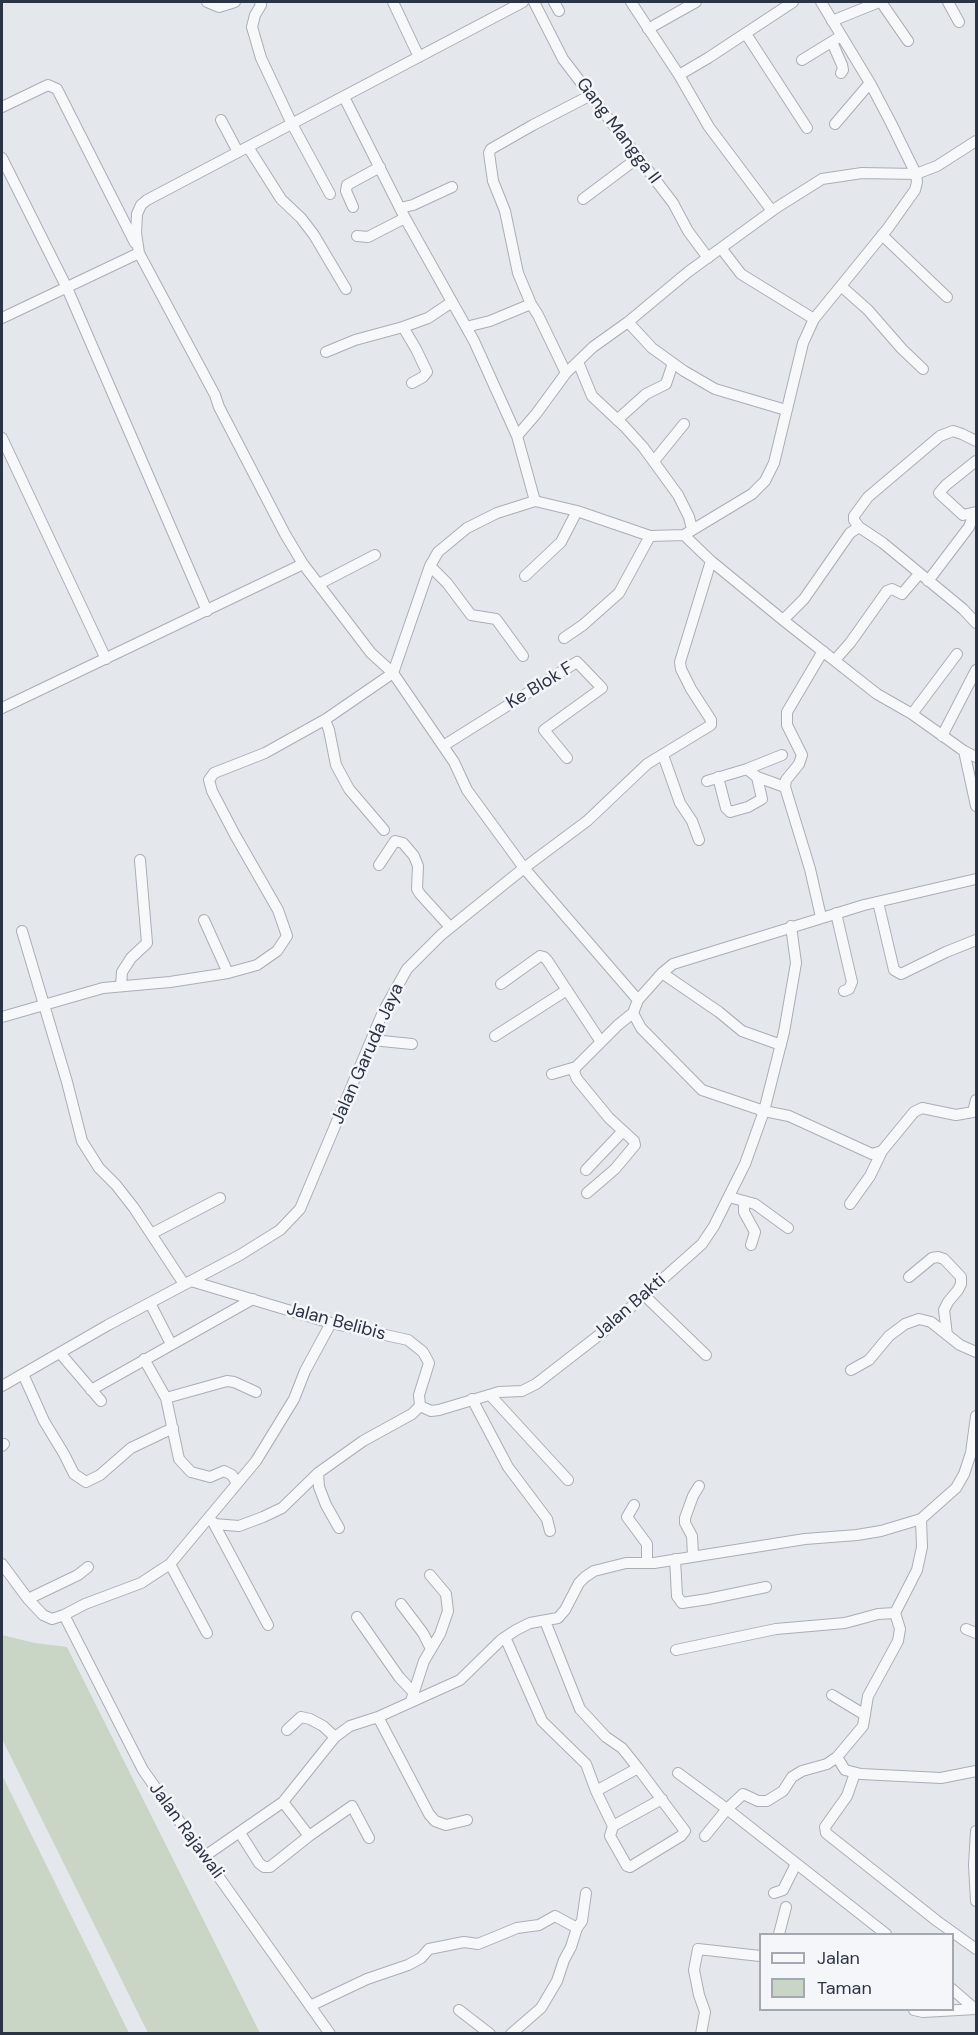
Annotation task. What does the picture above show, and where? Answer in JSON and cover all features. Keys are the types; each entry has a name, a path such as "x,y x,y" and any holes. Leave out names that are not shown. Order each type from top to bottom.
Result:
{"street":[{"path":"207,2 219,7 235,2"},
{"path":"393,2 418,57"},
{"path":"138,250 137,214 141,205 147,200 523,2"},
{"name":"Gang Mangga II","path":"534,2 563,59 673,203 688,231 708,258"},
{"path":"631,2 679,75 709,127 772,211"},
{"path":"648,29 696,2"},
{"path":"679,75 793,2"},
{"path":"821,2 832,21 843,70 841,73"},
{"path":"832,21 880,2 909,41"},
{"path":"948,2 958,22"},
{"path":"263,3 255,15 252,27 261,58 292,124 330,194"},
{"path":"746,34 807,128"},
{"path":"802,60 837,39"},
{"path":"2,1017 103,988 170,982 228,973 257,965 277,951 287,936 278,909 235,835 212,791 209,780 214,774 265,753 325,720 393,673 430,566 438,552 467,528 497,513 535,501 577,511 650,536 688,532 752,494 765,481 774,463 803,343 814,319 882,235 915,190 917,183 916,174 870,83 837,39"},
{"path":"836,124 870,83"},
{"path":"2,107 48,85 57,89 138,250 215,395 219,407 303,564 371,653 393,673 454,762 467,790 524,868 638,1000"},
{"path":"566,373 518,273 505,211 493,181 489,153 491,149 524,130 591,95"},
{"path":"344,97 403,213 466,327 517,436 535,501"},
{"path":"221,120 281,199 301,218 314,235 346,289"},
{"path":"517,436 566,373 592,347 772,211 822,179 862,173 916,174 937,166 976,141"},
{"path":"583,199 639,157"},
{"path":"2,158 67,288 207,611"},
{"path":"353,207 346,191 347,185 380,167"},
{"path":"357,236 368,237 413,204 452,187"},
{"path":"882,235 947,297"},
{"path":"721,248 741,274 814,319"},
{"path":"2,318 67,288 138,250"},
{"path":"841,286 868,310 923,369"},
{"path":"326,352 355,339 428,318 452,302"},
{"path":"466,327 490,321 531,304"},
{"path":"628,322 652,348 684,371 715,389 786,410"},
{"path":"403,327 427,372 412,383"},
{"path":"578,362 592,396 624,426 654,461 678,495 689,517 688,532 711,561 877,694 912,714 976,757"},
{"path":"617,420 646,394 666,384 673,363"},
{"path":"654,461 684,424"},
{"path":"976,441 952,431 940,436 868,496 854,516 859,527 884,543 963,609 976,623"},
{"path":"2,438 106,659"},
{"path":"975,513 966,516 959,513 939,493 976,461"},
{"path":"525,576 561,542 577,511"},
{"path":"928,581 969,527 975,513"},
{"path":"783,620 804,599 850,533 859,527"},
{"path":"564,638 584,625 619,593 650,536"},
{"path":"319,584 375,555"},
{"name":"Jalan Garuda Jaya","path":"2,1384 240,1255 280,1230 300,1209 383,1012 407,969 450,927 587,821 647,764 712,723 681,669 680,662 691,634 711,561"},
{"path":"2,708 303,564"},
{"path":"430,566 447,583 471,615 496,619 523,656"},
{"path":"835,660 887,591 892,589 902,594 919,574"},
{"path":"821,917 810,868 785,787 786,780 799,764 802,755 787,725 786,712 823,651"},
{"path":"912,714 957,654"},
{"name":"Ke Blok F","path":"443,746 577,662 602,688 544,730 567,758"},
{"path":"942,736 976,670"},
{"path":"325,720 336,765 349,789 384,830"},
{"path":"964,751 976,806"},
{"path":"663,755 680,803 692,821 699,840"},
{"path":"706,781 747,769 782,755"},
{"path":"747,769 757,777 785,787"},
{"path":"718,777 726,808 730,812 762,800 757,777"},
{"path":"379,865 395,841 403,843 414,856 418,866 417,889 450,927"},
{"path":"121,986 122,972 131,958 147,943 140,860"},
{"path":"552,1074 576,1067 633,1013 638,1000 673,963 821,917 976,879"},
{"path":"878,902 894,970 901,974 976,940"},
{"path":"836,913 852,982 844,991"},
{"path":"204,920 228,973"},
{"name":"Jalan Bakti","path":"420,1406 431,1411 499,1392 522,1391 536,1384 603,1332 702,1244 714,1226 746,1164 764,1111 781,1045 796,963 791,926"},
{"path":"22,931 82,1141 99,1168 116,1185 188,1283"},
{"path":"501,984 540,956 547,960 602,1042"},
{"path":"662,973 742,1031 781,1045"},
{"path":"495,1036 567,990"},
{"path":"633,1013 641,1028 702,1090 764,1111 789,1116 872,1154 882,1151"},
{"path":"372,1040 412,1044"},
{"path":"576,1067 574,1072 577,1079 609,1118 634,1141 635,1145 601,1183 587,1193"},
{"path":"850,1204 870,1176 882,1151 915,1112 922,1107 956,1114 975,1113 976,1100"},
{"path":"586,1170 623,1131"},
{"path":"729,1197 755,1204 788,1228"},
{"path":"151,1234 220,1198"},
{"path":"744,1201 744,1212 755,1232 751,1245"},
{"path":"909,1277 933,1258 938,1257 944,1259 961,1277 958,1290 944,1310 947,1335"},
{"name":"Jalan Belibis","path":"188,1283 254,1299 332,1323 408,1340 423,1352 429,1363 419,1395 420,1406"},
{"path":"645,1296 706,1354"},
{"path":"91,1390 254,1299"},
{"path":"150,1303 171,1344"},
{"path":"851,1370 869,1360 889,1336 905,1324 919,1319 931,1322 960,1345 976,1352"},
{"path":"2,1564 28,1599 47,1618 52,1619 141,1583 170,1564 212,1521 256,1461 294,1399 305,1371 332,1323"},
{"path":"60,1353 101,1401"},
{"path":"144,1359 166,1398 179,1459 191,1472 210,1478 224,1471 232,1475 237,1484"},
{"path":"23,1374 44,1420 74,1474 86,1482 100,1475 131,1448 173,1428"},
{"path":"166,1398 227,1381 256,1392"},
{"path":"490,1395 568,1480"},
{"path":"472,1399 508,1467 547,1519 550,1531"},
{"path":"212,1521 239,1526 282,1508 318,1473 363,1441 412,1414 420,1406"},
{"path":"205,1856 283,1802 335,1737 350,1726 378,1717 413,1697 460,1680 506,1637 530,1623 558,1618 565,1610 579,1583 594,1571 626,1563 647,1563 806,1539 857,1535 921,1519 956,1488 964,1474 976,1416"},
{"path":"318,1473 319,1487 339,1528"},
{"path":"693,1556 692,1536 685,1523 685,1518 699,1486"},
{"path":"634,1505 627,1517 647,1544 647,1563"},
{"path":"705,1836 727,1809 743,1794 758,1802 767,1801 783,1791 792,1777 802,1771 827,1764 837,1757 864,1726 868,1696 898,1641 900,1629 895,1613 917,1570 922,1547 921,1519"},
{"path":"212,1521 268,1625"},
{"path":"675,1559 677,1596 682,1602 766,1587"},
{"path":"170,1564 207,1633"},
{"path":"28,1599 78,1575 88,1567"},
{"path":"413,1697 424,1661 440,1634 448,1611 446,1594 430,1575"},
{"path":"401,1604 423,1632 431,1649"},
{"path":"676,1650 776,1629 845,1623 878,1614 895,1613"},
{"name":"Jalan Rajawali","path":"64,1615 143,1770 330,2034"},
{"path":"357,1617 413,1697"},
{"path":"506,1637 542,1721 586,1764 613,1826 610,1836 627,1866 630,1867 681,1836 685,1831 622,1748 590,1722 580,1708 545,1621"},
{"path":"832,1695 865,1715"},
{"path":"287,1730 301,1717 323,1726 335,1737"},
{"path":"378,1717 429,1814 435,1821 446,1825 467,1820"},
{"path":"837,1757 845,1770 893,1777 940,1778 976,1771"},
{"path":"596,1791 638,1768"},
{"path":"678,1773 883,1933"},
{"path":"855,1773 851,1788 825,1827 826,1833 954,1933"},
{"path":"613,1826 662,1799"},
{"path":"283,1802 309,1836"},
{"path":"240,1833 264,1867 270,1867 352,1806 369,1838"},
{"path":"976,1831 974,1865 976,1901"},
{"path":"774,1893 783,1890 796,1864"},
{"path":"511,2034 541,2008 557,1981 577,1928 582,1922 586,1893"},
{"path":"780,1933 786,1907"},
{"path":"310,2006 367,1979 408,1965 421,1958 429,1949 464,1942 478,1944 517,1928 539,1925 555,1916 577,1928"},
{"path":"954,1933 976,1949"},
{"path":"701,2034 705,2012 694,1970 698,1949 759,1956"},
{"path":"954,1991 976,2009"},
{"path":"954,2010 976,2009"},
{"path":"459,2010 490,2034"},
{"path":"918,2011 941,2011"}],"green space":[{"path":"2,1635 35,1643 67,1647 260,2033 148,2033 2,1739"},
{"path":"2,1775 129,2033 2,2033"}]}
